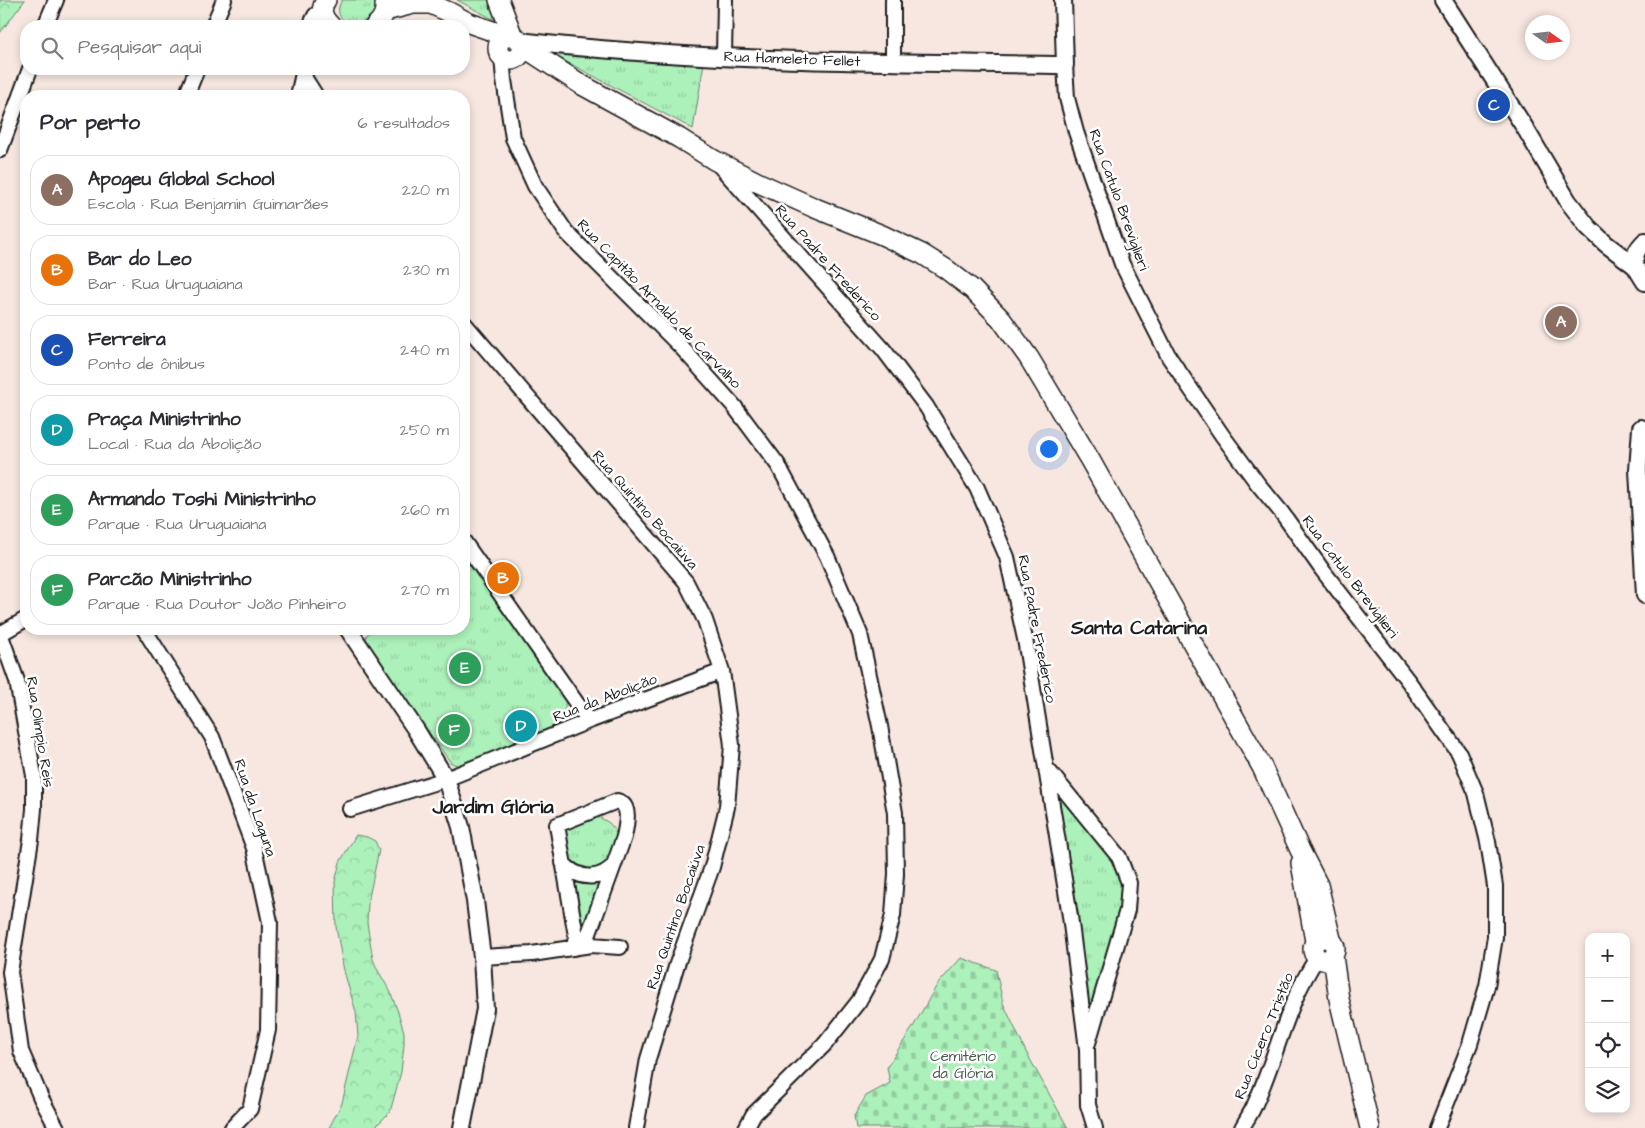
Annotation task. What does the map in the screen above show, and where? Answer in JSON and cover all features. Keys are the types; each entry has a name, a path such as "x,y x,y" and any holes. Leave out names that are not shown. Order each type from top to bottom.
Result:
{"main road":[{"path":"382,12 427,2 464,20"},
{"path":"501,7 511,47"},
{"path":"470,24 511,47 560,70 582,85 679,138 714,160 759,183 922,254 972,288 1001,319 1029,358 1094,468 1262,767 1300,850 1323,951 1339,999 1370,1128"}],"street":[{"path":"48,20 56,0"},
{"path":"216,20 224,0"},
{"path":"724,57 725,0"},
{"path":"893,0 894,62"},
{"path":"1063,0 1065,65"},
{"path":"1443,0 1568,201 1588,227 1635,266 1645,282"},
{"name":"Rua Hameleto Fellet","path":"511,47 565,46 724,57 1065,65"},
{"name":"Rua Capitão Arnaldo de Carvalho","path":"511,47 504,80 513,138 535,186 566,232 682,348 734,406 778,465 827,556 860,634 880,726 895,813 896,874 893,914 882,959 859,1001 830,1037 753,1115 746,1128"},
{"name":"Rua Catulo Breviglieri","path":"1065,65 1067,98 1076,132 1122,264 1170,357 1222,435 1258,484 1409,682 1458,753 1476,793 1488,842 1495,886 1495,937 1487,986 1470,1044 1437,1128"},
{"path":"22,90 28,75"},
{"path":"188,90 195,75"},
{"path":"300,90 304,75"},
{"path":"306,75 313,90"},
{"path":"0,150 20,96"},
{"name":"Rua Padre Frederico","path":"714,160 883,349 926,406 977,488 1007,557 1024,638 1070,916 1087,1049"},
{"path":"1611,247 1627,251 1641,245"},
{"path":"1635,266 1634,258 1641,245"},
{"name":"Rua Quintino Bocaiúva","path":"470,330 686,582 705,620 722,671 732,745 727,807 712,867 677,964 648,1059 636,1128"},
{"path":"1644,426 1638,470 1645,594"},
{"path":"470,555 589,721"},
{"path":"0,634 20,622"},
{"name":"Rua Olímpio Reis","path":"0,634 18,680 34,776 34,809 31,840 10,972 22,1051 41,1098 57,1128"},
{"name":"Rua da Laguna","path":"148,635 212,737 254,848 270,922 268,1030 250,1108 232,1128"},
{"path":"356,635 446,779 461,827 475,901 482,957 485,1009 462,1128"},
{"name":"Rua da Abolição","path":"350,809 446,779 589,721 722,671"},
{"path":"1046,769 1118,857 1129,883 1127,910 1087,1049 1088,1105 1096,1128"},
{"path":"617,801 622,802 626,812 626,826 615,864 588,936 578,947 557,826 617,801"},
{"path":"563,863 575,873 594,877 603,874 615,864"},
{"path":"482,957 532,954 595,945 620,947"},
{"name":"Rua Cícero Tristão","path":"1242,1128 1255,1105 1287,1018 1306,973 1323,951"}],"green space":[{"path":"0,0 25,0 0,33"},
{"path":"342,0 377,0 378,7 366,20 343,20 340,16 339,6"},
{"path":"457,0 491,0 498,19 491,18"},
{"path":"550,51 704,63 693,129 550,53"},
{"path":"470,564 564,693 565,707 563,714 556,726 468,765 451,763 366,644 368,635 470,635"},
{"path":"1057,789 1114,860 1123,884 1122,908 1088,1021"},
{"path":"594,816 608,822 612,826 617,843 615,858 594,874 569,866 563,832 568,824"},
{"path":"356,835 375,841 379,850 368,902 367,923 373,959 390,991 398,1012 404,1032 404,1045 401,1072 390,1112 374,1128 329,1128 342,1103 358,1036 356,1012 344,971 336,927 335,882 340,862"},
{"path":"567,869 603,875 583,938"},
{"name":"Cemitério da Glória","path":"961,958 996,970 1003,1003 1026,1052 1068,1128 856,1128 854,1116 866,1096 890,1083 887,1067 937,985"}],"place":[{"name":"Ferreira","path":"1494,105"},
{"name":"Apogeu Global School","path":"1561,322"},
{"name":"Bar do Leo","path":"503,578"},
{"name":"Armando Toshi Ministrinho","path":"465,668"},
{"name":"Praça Ministrinho","path":"521,726"},
{"name":"Parcão Ministrinho","path":"454,730"}],"district":[{"name":"Santa Catarina","path":"1139,628"},
{"name":"Jardim Glória","path":"493,807"}]}
